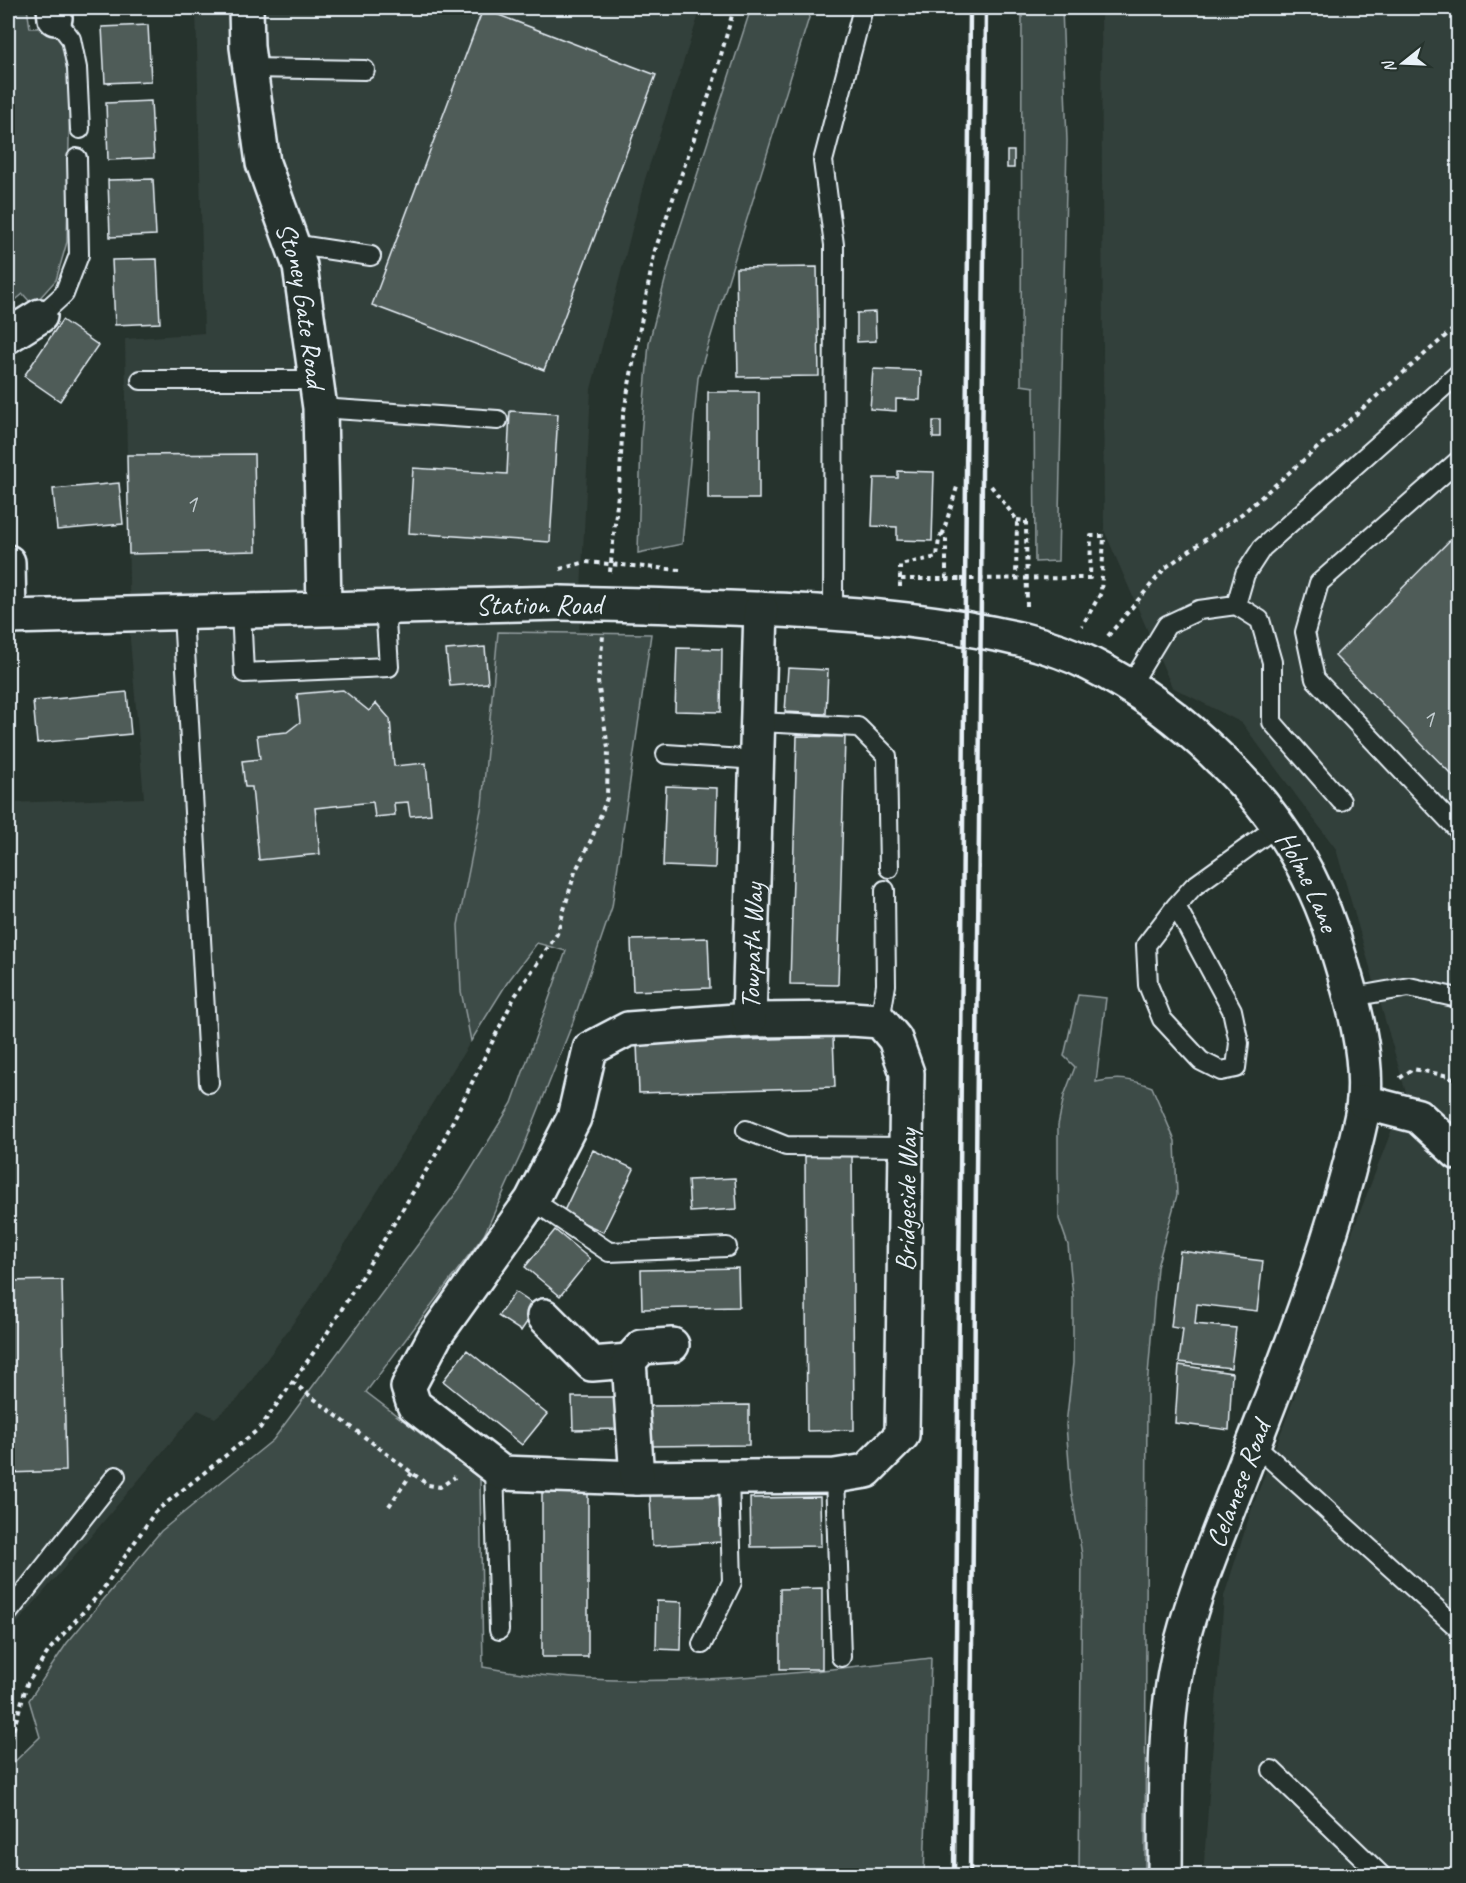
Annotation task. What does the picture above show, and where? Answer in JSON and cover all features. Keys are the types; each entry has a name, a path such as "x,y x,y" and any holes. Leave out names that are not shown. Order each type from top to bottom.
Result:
{"street":[{"name":"Stoney Gate Road","path":"246,8 250,68 263,163 300,266 318,394 324,608"},
{"path":"8,336 40,316"},
{"path":"8,562 8,617"},
{"name":"Station Road","path":"8,617 183,614 385,605 560,588 644,605 760,609 897,618 1027,640 1076,658"},
{"name":"Towpath Way","path":"408,1387 435,1336 532,1200 574,1118 590,1048 628,1029 749,1020 758,760 760,609"},
{"name":"Holme Lane","path":"1076,658 1130,686 1205,744 1241,779 1279,825 1304,867 1325,913 1353,997 1364,1102"},
{"path":"749,1020 880,1021"},
{"name":"Bridgeside Way","path":"408,1387 414,1406 502,1473 637,1478 835,1476 866,1471 902,1435 907,1073 896,1039 880,1021"},
{"path":"1364,1102 1418,1116 1458,1153"},
{"name":"Celanese Road","path":"1165,1875 1167,1733 1181,1645 1201,1581 1288,1354 1339,1203 1364,1102"},
{"path":"544,1316 592,1364 629,1362"},
{"path":"637,1478 629,1362 642,1347 672,1345"}],"lane":[{"path":"833,613 834,245 823,161 863,8"},
{"path":"55,13 71,39 77,68 80,129"},
{"path":"250,68 365,70"},
{"path":"40,316 64,294 79,255 77,158"},
{"path":"292,244 371,256"},
{"path":"1236,605 1245,574 1262,548 1458,374"},
{"path":"141,380 318,394 498,420"},
{"path":"1458,461 1319,583 1305,632 1315,679 1458,830"},
{"path":"241,610 244,673 389,667 385,605"},
{"path":"1130,686 1167,625 1199,610 1236,605 1260,620 1272,662 1272,722 1341,801"},
{"path":"183,614 209,1083"},
{"path":"759,722 858,727 887,756 889,868"},
{"path":"666,754 758,760"},
{"path":"1176,906 1232,1010 1239,1043 1236,1068 1221,1071 1201,1061 1162,1018 1148,985 1146,945 1176,906 1192,887 1279,825"},
{"path":"880,1021 886,984 885,890"},
{"path":"1353,997 1409,987 1458,998"},
{"path":"746,1130 786,1146 906,1147"},
{"path":"532,1200 609,1252 727,1247"},
{"path":"1254,1444 1458,1628"},
{"path":"484,1460 499,1630"},
{"path":"8,1613 116,1476"},
{"path":"835,1476 841,1657"},
{"path":"702,1644 732,1582 729,1477"},
{"path":"1272,1770 1383,1875"}],"path":[{"path":"610,577 620,475 622,416 655,250 713,84 734,8"},
{"path":"1076,658 1165,568 1243,513 1458,326"},
{"path":"991,486 1017,520 1016,579"},
{"path":"900,579 900,565 937,557 939,538 943,533 957,487"},
{"path":"1017,520 1026,521 1027,640"},
{"path":"943,533 946,537 946,579"},
{"path":"910,579 1090,578 1091,536 1104,536 1101,593 1076,658"},
{"path":"560,588 563,567 586,562 611,565"},
{"path":"8,1747 27,1684 50,1649 101,1592 155,1512 260,1428 292,1382 395,1226 438,1151 515,996 557,934 575,872 592,838 607,798 608,748 598,682 603,635"},
{"path":"292,1382 429,1485 440,1487 484,1460"},
{"path":"389,1506 412,1473"}],"shaded area":[{"path":"8,8 27,8 30,28 55,28 62,40 70,89 67,242 56,280 37,301 30,302 23,294 8,306"},
{"path":"196,8 701,8 645,179 591,389 579,632 498,633 482,805 458,925 461,991 471,1041 312,1297 238,1399 215,1418 198,1410 8,1634 8,803 144,798 130,640 125,339 204,333"},
{"path":"751,8 812,8 698,378 682,544 638,553 641,437 649,343 672,253"},
{"path":"1022,8 1062,8 1067,141 1058,561 1035,562 1034,387 1021,385"},
{"path":"1101,8 1458,8 1458,1875 1203,1875 1224,1596 1252,1508 1294,1398 1317,1323 1406,1093 1336,849 1242,723 1172,687 1104,530"},
{"path":"498,632 651,634 612,907 573,1022 521,1154 484,1235 366,1392 480,1479 483,1667 538,1675 594,1679 707,1679 931,1658 924,1875 8,1875 8,1768 40,1737 29,1700 67,1643 161,1531 273,1440 459,1189 512,1103 566,951 537,943 507,983 471,1041 461,991 458,925 482,805"},
{"path":"1078,995 1106,998 1096,1082 1124,1080 1152,1087 1175,1141 1177,1195 1157,1267 1147,1387 1145,1875 1079,1875 1082,1555 1071,1489 1066,1425 1073,1363 1073,1297 1068,1245 1059,1219 1058,1171 1058,1125 1064,1096 1075,1067 1064,1056"}],"building":[{"path":"105,8 150,8 150,10 105,12"},
{"path":"483,9 656,75 544,370 372,305"},
{"path":"148,25 151,81 105,83 102,27"},
{"path":"151,101 154,158 108,160 106,103"},
{"path":"1007,151 1014,151 1014,168 1007,168"},
{"path":"153,179 156,235 110,237 108,180"},
{"path":"157,259 160,323 115,325 112,260"},
{"path":"817,267 819,376 738,377 736,268"},
{"path":"875,312 876,341 857,342 857,313"},
{"path":"62,320 98,345 60,401 24,376"},
{"path":"873,369 921,371 920,400 896,399 896,411 870,409"},
{"path":"708,392 759,392 759,499 708,499"},
{"path":"510,411 558,414 550,542 409,533 413,468 507,474"},
{"path":"933,421 941,421 941,438 933,438"},
{"path":"254,454 256,551 129,554 127,455"},
{"path":"898,471 934,472 932,541 897,540 897,527 872,526 874,478 898,478"},
{"path":"119,483 123,524 57,530 53,489"},
{"path":"1458,532 1458,781 1335,656"},
{"path":"485,647 488,683 450,686 446,650"},
{"path":"677,648 722,649 721,712 675,711"},
{"path":"788,668 828,670 826,714 785,712"},
{"path":"343,690 369,711 376,703 390,719 394,766 426,763 431,814 410,816 408,802 394,803 395,815 375,817 373,802 315,808 320,854 259,860 252,787 245,787 242,761 260,759 257,735 287,732 300,722 297,694"},
{"path":"127,692 131,734 37,743 33,701"},
{"path":"797,736 845,737 838,985 790,984"},
{"path":"666,786 717,788 715,868 663,866"},
{"path":"708,938 710,988 633,991 631,940"},
{"path":"833,1037 835,1087 639,1093 637,1043"},
{"path":"593,1150 634,1169 603,1232 563,1213"},
{"path":"805,1154 852,1154 854,1430 807,1431"},
{"path":"735,1178 737,1209 690,1212 688,1180"},
{"path":"555,1230 590,1259 560,1296 525,1267"},
{"path":"1180,1251 1263,1261 1257,1311 1197,1304 1195,1324 1236,1328 1231,1368 1179,1362 1183,1329 1171,1327"},
{"path":"738,1268 739,1307 642,1309 641,1270"},
{"path":"62,1280 66,1471 8,1473 8,1281"},
{"path":"515,1292 537,1307 521,1331 498,1316"},
{"path":"467,1350 547,1414 522,1445 443,1381"},
{"path":"1179,1365 1232,1373 1229,1430 1175,1423"},
{"path":"572,1397 620,1397 620,1429 573,1430"},
{"path":"749,1405 749,1445 647,1446 647,1406"},
{"path":"542,1484 588,1484 588,1657 542,1657"},
{"path":"719,1491 721,1542 652,1546 650,1495"},
{"path":"820,1497 821,1546 751,1547 750,1498"},
{"path":"822,1588 822,1669 780,1669 780,1589"},
{"path":"657,1601 682,1602 681,1650 656,1649"}],"railway":[{"path":"954,1876 970,8"},
{"path":"970,1876 986,8"}]}
